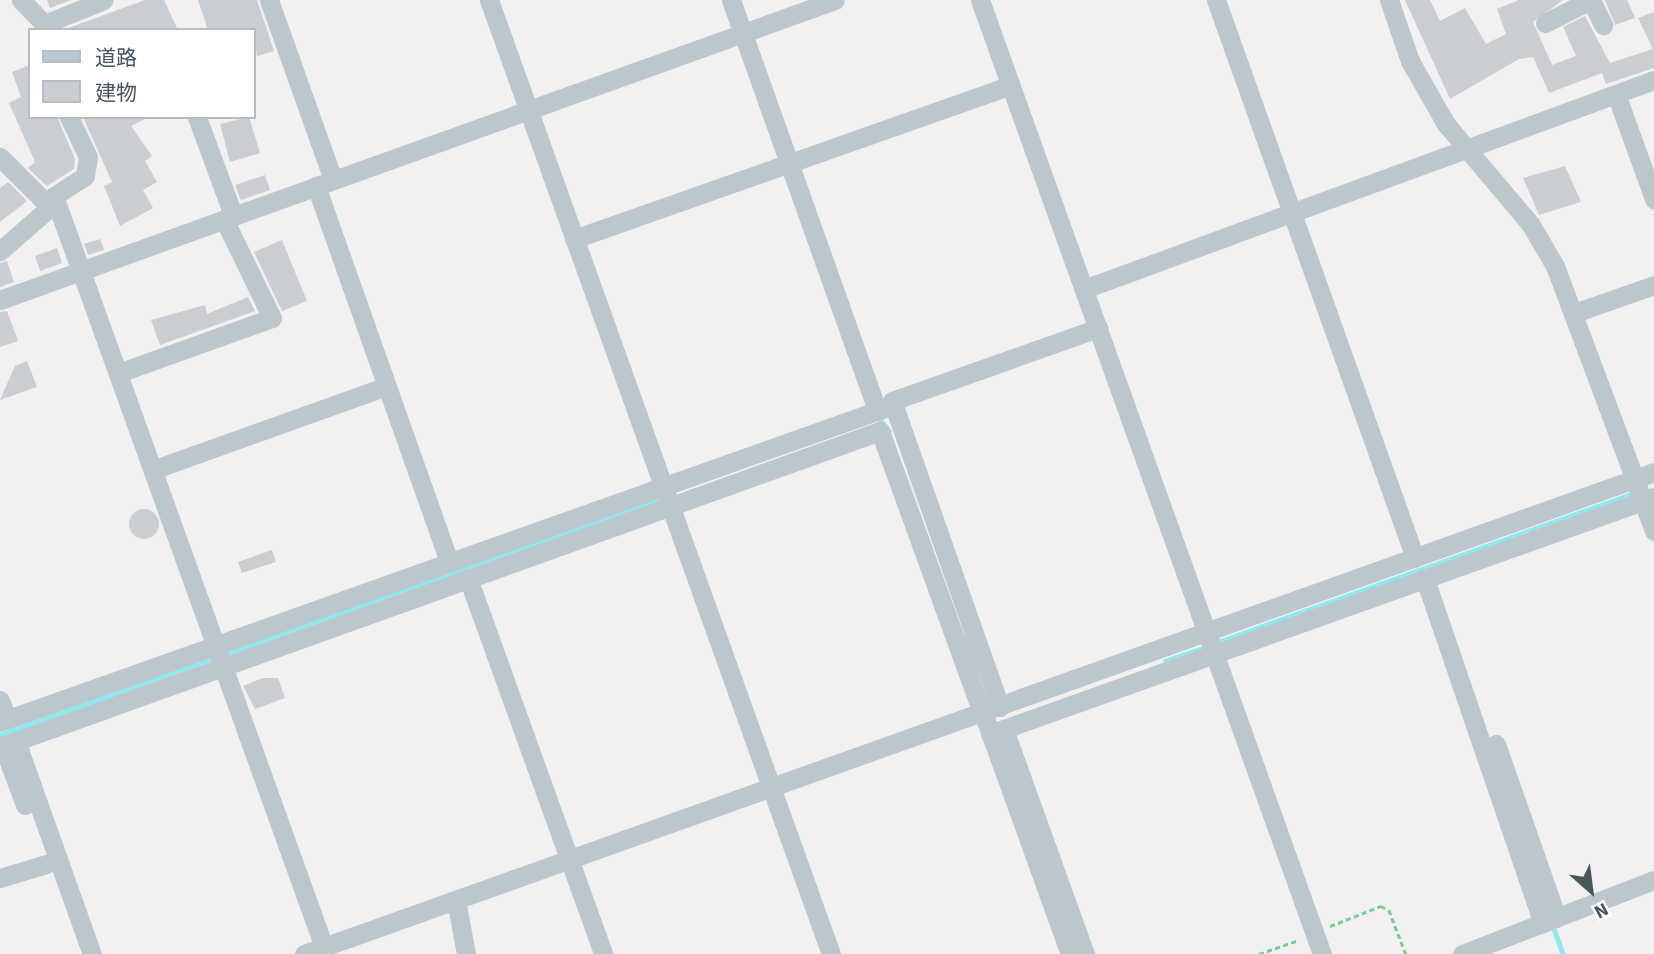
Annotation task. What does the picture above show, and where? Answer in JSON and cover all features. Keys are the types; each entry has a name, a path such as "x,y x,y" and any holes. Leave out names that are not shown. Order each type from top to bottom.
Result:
{"street":[{"path":"21,0 49,26 104,0"},
{"path":"269,0 455,559"},
{"path":"281,0 387,386 455,559"},
{"path":"489,0 831,954"},
{"path":"731,0 747,31 885,407 988,711"},
{"path":"741,0 747,31"},
{"path":"0,300 835,0"},
{"path":"980,0 1322,954"},
{"path":"1216,0 1298,212 1421,556"},
{"path":"1229,0 1298,212"},
{"path":"1390,0 1410,61 1469,151 1531,225 1577,312 1645,475 1654,531"},
{"path":"1545,23 1590,0 1603,25"},
{"path":"1084,289 1469,151 1654,80"},
{"path":"574,239 1011,85"},
{"path":"1616,94 1654,199"},
{"path":"0,251 53,204 54,197 85,176 88,157 70,119"},
{"path":"121,372 272,318 229,217 198,119"},
{"path":"0,157 53,204 84,269 324,947"},
{"path":"1577,312 1654,285"},
{"path":"0,699 4,720 885,407 1098,328"},
{"path":"155,469 387,386"},
{"path":"7,745 880,431 1085,954"},
{"path":"997,731 1421,556 1645,475"},
{"path":"304,954 988,711 1430,577 1649,499"},
{"path":"1430,577 1550,920"},
{"path":"462,580 564,862 603,954"},
{"path":"997,731 1070,954"},
{"path":"7,745 78,954"},
{"path":"7,745 92,954"},
{"path":"0,878 46,864"},
{"path":"1462,954 1654,880"},
{"path":"456,900 466,954"}],"path":[{"path":"1259,954 1381,906 1389,910 1406,954"}],"building":[{"path":"47,0 71,0 50,8"},
{"path":"145,0 164,0 177,28 68,28"},
{"path":"198,0 257,0 274,51 257,56 256,28 207,28"},
{"path":"1405,0 1430,0 1440,21 1465,8 1486,44 1506,34 1497,9 1519,0 1563,0 1533,22 1552,65 1576,56 1563,27 1585,16 1610,63 1653,49 1638,18 1654,12 1654,68 1606,84 1602,73 1549,93 1533,57 1519,59 1450,99"},
{"path":"1605,0 1627,0 1635,18 1615,25"},
{"path":"28,66 28,119 58,119 75,159 74,169 47,186 28,168 35,162 9,103 21,97 12,72"},
{"path":"84,119 145,119 131,126 152,156 145,161 157,182 143,190 153,208 120,226 104,186 112,182"},
{"path":"250,119 260,153 230,162 220,124"},
{"path":"1565,166 1581,202 1539,215 1523,178"},
{"path":"265,175 270,190 241,200 235,185"},
{"path":"8,182 27,201 0,222 0,188"},
{"path":"100,239 104,250 88,255 84,244"},
{"path":"282,240 307,301 282,311 254,252"},
{"path":"57,248 62,263 40,271 35,256"},
{"path":"7,261 14,282 0,287 0,263"},
{"path":"248,297 255,311 160,345 151,320 205,305 207,314"},
{"path":"7,311 18,341 0,347 0,312"},
{"path":"27,361 37,387 0,400 15,366"},
{"path":"144,509 155,513 159,524 155,535 144,539 133,535 129,524 133,513"},
{"path":"272,550 276,562 242,573 238,562"},
{"path":"263,678 278,678 285,698 255,709 243,686"}],"waterway":[{"path":"880,419 889,431"},
{"path":"1218,642 1632,494"},
{"path":"227,653 661,498"},
{"path":"964,636 977,671"},
{"path":"1165,661 1206,647"},
{"path":"0,735 213,658"},
{"path":"1553,926 1563,954"}]}
